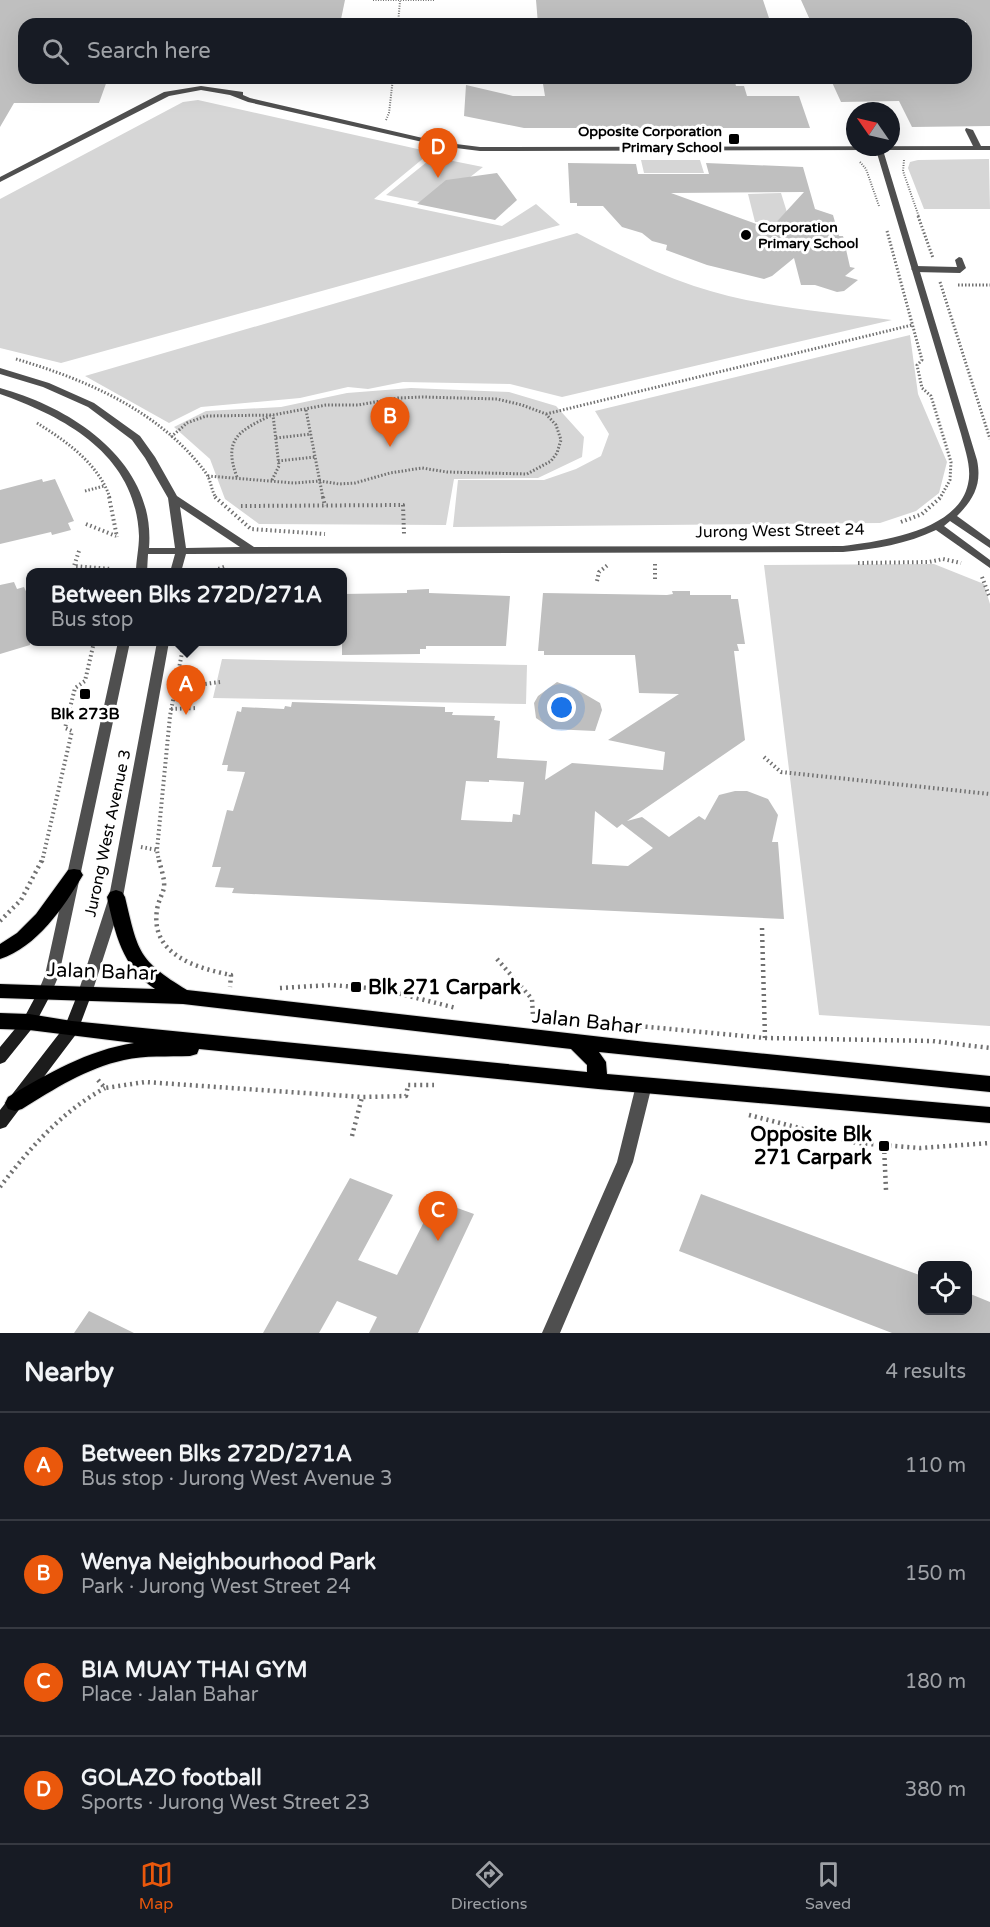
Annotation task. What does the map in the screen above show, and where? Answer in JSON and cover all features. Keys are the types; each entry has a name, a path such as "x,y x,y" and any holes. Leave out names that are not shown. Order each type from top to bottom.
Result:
{"main road":[{"path":"0,952 31,933 74,875"},
{"path":"116,897 125,933 140,965 183,997"},
{"name":"Jalan Bahar","path":"0,990 183,997 577,1043 990,1084"},
{"path":"0,1021 29,1022 72,1029 598,1081 990,1116"},
{"path":"577,1043 596,1062 598,1081"},
{"path":"15,1103 56,1078 89,1062 127,1052 238,1045"}],"street":[{"path":"0,180 167,93 201,88 232,93 248,100 440,144 480,149 846,149"},
{"path":"969,130 978,148"},
{"path":"900,149 990,148"},
{"name":"Jurong West Street 24","path":"144,551 843,549 912,537 937,526 951,517 966,500 972,488 974,476 966,434 881,156"},
{"path":"915,269 960,270 962,268 958,260"},
{"path":"0,371 46,385 91,405 136,438 150,457 173,498 181,550 177,568"},
{"path":"0,391 26,399 68,418 100,442 123,467 141,502 144,551 142,568"},
{"path":"173,498 252,550"},
{"path":"951,517 990,545"},
{"path":"937,526 990,564"},
{"name":"Jurong West Avenue 3","path":"0,1058 29,1022 52,975 123,646"},
{"name":"Jurong West Avenue 3","path":"0,1122 72,1029 86,993 116,897 162,646"},
{"path":"551,1333 625,1162 644,1085"}],"path":[{"path":"373,0 434,0"},
{"path":"399,18 400,1"},
{"path":"385,121 389,113 392,84"},
{"path":"857,160 866,169 881,211"},
{"path":"903,160 903,171 990,439"},
{"path":"885,222 922,360 917,365 922,388 931,396 951,462 950,480 943,495 922,514 897,524"},
{"path":"940,285 990,285"},
{"path":"546,414 912,325"},
{"path":"208,476 294,483 320,481 355,483 390,473 422,468 447,472 527,474 551,461 557,453 561,440 556,424 546,414 497,399 398,398 378,403 326,405 273,415 206,416 187,423 171,437 208,476 214,496 252,529 334,534"},
{"path":"306,410 326,506"},
{"path":"272,480 279,466 273,415"},
{"path":"237,477 229,456 232,442 246,429 273,415"},
{"path":"31,420 65,442 87,461 109,493 117,537 86,524"},
{"path":"276,438 311,434"},
{"path":"278,461 315,457"},
{"path":"85,491 104,486"},
{"path":"241,506 404,505 404,534"},
{"path":"392,534 415,534"},
{"path":"80,551 74,566 99,568"},
{"path":"597,581 598,572 604,566 616,562"},
{"path":"655,564 656,582"},
{"path":"0,921 21,900 39,870 46,850 72,731 65,728 75,688 85,681 93,646"},
{"path":"183,646 171,710 157,850 164,885 157,910 157,929 170,950 198,968 231,975 229,991 240,990"},
{"path":"174,688 220,682"},
{"path":"171,710 197,708"},
{"path":"764,757 781,772 990,794"},
{"path":"762,928 765,1038"},
{"path":"497,959 532,999 533,1016"},
{"path":"274,988 331,986 381,989 460,1009"},
{"path":"523,1016 765,1038 932,1041 990,1048"},
{"path":"96,1077 105,1088"},
{"path":"0,1186 43,1135 77,1104 105,1088 145,1082 362,1097 406,1096 408,1085 442,1085"},
{"path":"352,1136 362,1097"},
{"path":"745,1114 857,1143 920,1148 990,1143"},
{"path":"884,1146 886,1190"}],"shaded area":[{"path":"198,100 431,152 374,199 502,226 536,204 560,225 61,363 0,348 0,199 183,102"},
{"path":"433,157 483,167 465,181 420,202 386,195"},
{"path":"989,159 990,209 924,209 908,168 910,162"},
{"path":"641,160 700,160 704,173 644,173"},
{"path":"781,193 790,222 755,222 748,194"},
{"path":"577,233 679,281 718,293 792,308 892,320 562,397 510,384 403,382 368,389 348,387 300,398 201,407 169,423 85,376"},
{"path":"910,335 918,394 947,462 939,493 916,511 880,523 453,527 458,480 544,480 576,469 601,456 609,434 595,411"},
{"path":"411,388 509,392 556,406 584,437 582,457 538,478 454,479 446,525 259,524 225,499 210,459 174,427 206,411 281,407 347,393"},
{"path":"934,564 984,584 990,604 990,1026 819,1015 764,565"},
{"path":"222,659 527,665 526,704 213,698"}],"building":[{"path":"0,0 345,0 341,18 18,18 18,84 106,84 99,103 14,103 0,127"},
{"path":"536,0 763,0 769,18 538,18"},
{"path":"801,0 990,0 990,126 912,127 899,101 841,102 833,84 972,84 972,18 809,18"},
{"path":"543,84 736,84 736,86 744,86 747,96 799,96 810,128 524,128 464,116 466,85 513,96 545,96"},
{"path":"568,163 636,164 638,174 709,174 706,163 803,167 815,209 833,215 839,236 843,236 850,267 855,268 845,276 858,280 844,291 837,292 815,285 801,285 794,258 772,276 764,279 707,265 666,250 667,245 652,241 642,233 622,227 603,206 577,206 577,203 570,203","holes":["804,192 770,229 671,193"]},
{"path":"497,173 517,200 495,220 417,204 446,180"},
{"path":"42,479 43,482 55,479 74,521 68,523 71,530 52,535 51,532 0,544 0,490"},
{"path":"14,582 17,589 24,587 26,591 27,646 0,654 0,585"},
{"path":"429,589 429,593 510,596 506,646 426,646 426,649 420,649 420,654 342,655 342,646 347,646 347,594 407,593 407,590"},
{"path":"672,591 690,591 690,595 731,595 731,599 738,599 745,644 737,644 739,651 734,651 745,740 627,821 642,817 669,837 699,816 705,820 719,795 747,791 768,799 778,815 772,842 778,842 784,919 232,893 234,888 215,887 221,867 212,867 227,810 233,811 245,772 227,771 228,765 222,765 237,711 241,712 242,707 284,709 285,706 291,707 292,702 445,707 445,712 453,712 452,715 495,716 494,720 500,721 497,758 547,761 545,780 572,763 663,770 665,752 608,740 679,694 639,693 635,655 544,655 544,651 538,651 543,593 673,594","holes":["489,780 524,782 520,815 513,814 512,822 461,820 466,781 489,782","595,811 617,828 622,824 653,848 628,866 592,864"]},
{"path":"557,682 576,689 600,703 602,710 595,731 552,729 536,718 534,703 538,696"},
{"path":"350,1178 393,1195 358,1260 397,1275 435,1200 474,1214 418,1333 369,1333 377,1317 337,1301 319,1333 263,1333"},
{"path":"701,1194 918,1275 918,1315 972,1315 972,1295 990,1302 990,1333 892,1333 679,1251"},
{"path":"89,1311 134,1333 74,1333"}],"place":[{"name":"Opposite Corporation Primary School","path":"734,139"},
{"name":"GOLAZO football","path":"438,178"},
{"name":"Corporation Primary School","path":"746,235"},
{"name":"Wenya Neighbourhood Park","path":"390,447"},
{"name":"Blk 273B","path":"85,694"},
{"name":"Between Blks 272D/271A","path":"186,715"},
{"name":"Blk 271 Carpark","path":"356,987"},
{"name":"Opposite Blk 271 Carpark","path":"884,1146"},
{"name":"BIA MUAY THAI GYM","path":"438,1241"}]}
